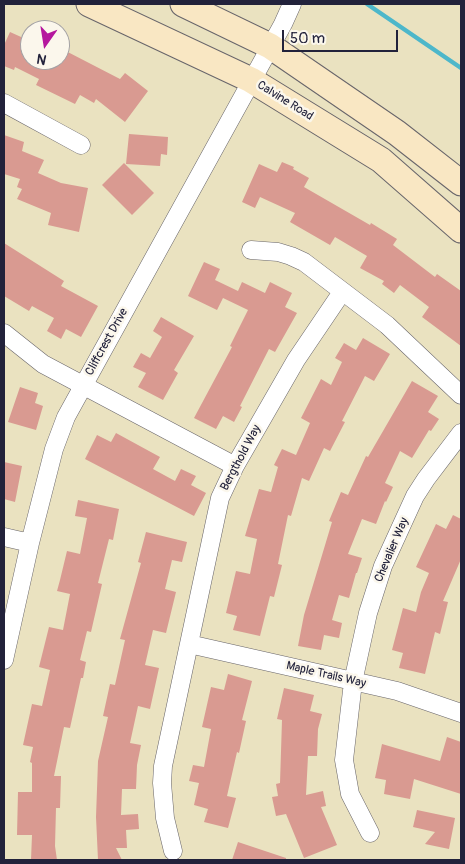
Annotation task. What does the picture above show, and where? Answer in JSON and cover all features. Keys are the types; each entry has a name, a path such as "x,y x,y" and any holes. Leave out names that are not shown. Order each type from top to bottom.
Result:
{"main road":[{"name":"Calvine Road","path":"89,4 251,80 381,160 461,230"},
{"path":"183,4 270,46 397,133 461,183"}],"street":[{"name":"Cliffcrest Drive","path":"4,660 30,543 54,449 66,417 289,12 298,4"},
{"path":"4,103 81,145"},
{"path":"251,250 278,252 304,262 387,325 461,395"},
{"name":"Bergthold Way","path":"173,851 164,809 163,766 220,498 235,466 296,360 342,292"},
{"path":"4,333 43,364 235,466"},
{"name":"Chevalier Way","path":"370,833 350,794 344,760 353,682 368,613 390,548 416,496 426,478 461,433"},
{"path":"4,537 30,543"},
{"name":"Maple Trails Way","path":"189,644 397,691 461,713"}],"building":[{"path":"10,32 20,36 20,70 15,67 14,70 4,66 4,45"},
{"path":"70,53 120,79 125,73 148,91 125,122 96,99 94,103 80,95 75,104 36,85 39,79 21,70 70,70"},
{"path":"129,134 168,137 167,155 161,154 160,166 126,164"},
{"path":"4,135 24,142 22,151 44,160 38,173 61,183 88,188 79,232 48,225 51,213 17,199 22,189 17,187 20,179 4,174"},
{"path":"282,162 294,167 293,169 309,178 304,187 397,239 393,245 435,277 437,274 461,291 461,346 422,317 429,307 400,285 394,293 382,284 384,281 360,268 367,256 335,237 330,245 290,222 295,213 260,197 255,208 242,202 259,164 277,172"},
{"path":"124,163 154,193 132,215 102,185"},
{"path":"4,243 64,281 61,286 98,306 81,337 66,329 61,339 47,331 54,318 32,306 29,311 4,296"},
{"path":"204,262 220,269 215,280 238,291 242,282 265,293 270,282 292,293 285,307 297,313 275,352 269,349 240,406 242,407 234,422 223,416 216,429 194,418 232,347 230,346 248,310 223,298 217,310 188,296"},
{"path":"161,317 194,336 174,370 178,373 163,400 138,387 146,373 133,367 141,353 150,358 162,337 153,331"},
{"path":"363,338 390,354 374,381 365,376 342,421 345,422 330,451 324,448 309,481 302,478 291,516 288,515 278,564 282,565 274,597 270,596 260,636 233,630 237,616 226,613 236,571 250,574 257,539 245,536 259,489 271,492 278,467 274,465 282,449 296,455 310,423 301,418 321,379 331,385 342,362 335,358 344,343 356,350"},
{"path":"412,381 438,396 428,412 439,419 431,431 429,430 412,458 400,451 385,483 393,487 376,524 362,519 348,554 362,558 349,598 339,595 332,620 342,623 339,638 324,635 321,650 298,646 304,615 332,522 329,521 341,492 348,495 366,456 368,457"},
{"path":"20,387 38,393 35,403 43,406 36,430 8,422"},
{"path":"116,433 160,457 153,469 175,481 181,469 196,476 191,485 206,493 194,516 85,459 97,435 111,442"},
{"path":"4,462 22,466 15,502 4,499"},
{"path":"78,500 119,509 113,540 109,539 98,583 102,584 91,632 87,631 80,660 86,662 83,678 81,678 70,728 64,727 54,776 61,776 60,808 56,808 55,846 57,860 31,860 32,835 17,835 18,792 32,792 32,763 30,762 33,747 23,745 32,704 42,706 50,670 39,667 49,627 63,630 70,594 57,591 67,551 80,554 87,518 75,516"},
{"path":"453,515 461,519 461,559 443,601 448,602 440,634 435,632 425,674 399,668 403,653 392,650 403,608 416,612 421,592 429,573 416,567 436,524 446,529"},
{"path":"146,532 187,542 182,562 172,560 165,589 176,592 166,633 153,630 145,665 159,668 150,709 138,706 130,743 141,745 137,765 136,789 122,789 121,815 138,814 139,829 126,830 127,848 116,848 122,860 98,860 96,817 98,761 108,717 103,716 110,684 115,685 125,640 120,639 141,563 138,562"},
{"path":"228,674 252,681 242,720 246,721 227,796 236,798 228,828 204,822 208,809 194,805 199,783 189,781 193,765 204,767 211,729 202,727 211,687 224,690"},
{"path":"284,688 314,695 310,711 322,714 318,729 317,756 308,756 306,795 323,791 326,806 321,807 337,845 304,858 286,814 276,816 272,797 278,796 276,784 280,783 282,720 277,719"},
{"path":"447,737 461,742 461,794 414,779 410,799 384,794 386,780 375,778 382,744 440,761"},
{"path":"417,810 455,818 449,849 425,844 435,832 413,827"},
{"path":"238,842 286,858 286,860 232,860"}],"waterway":[{"path":"367,4 461,68"}]}
